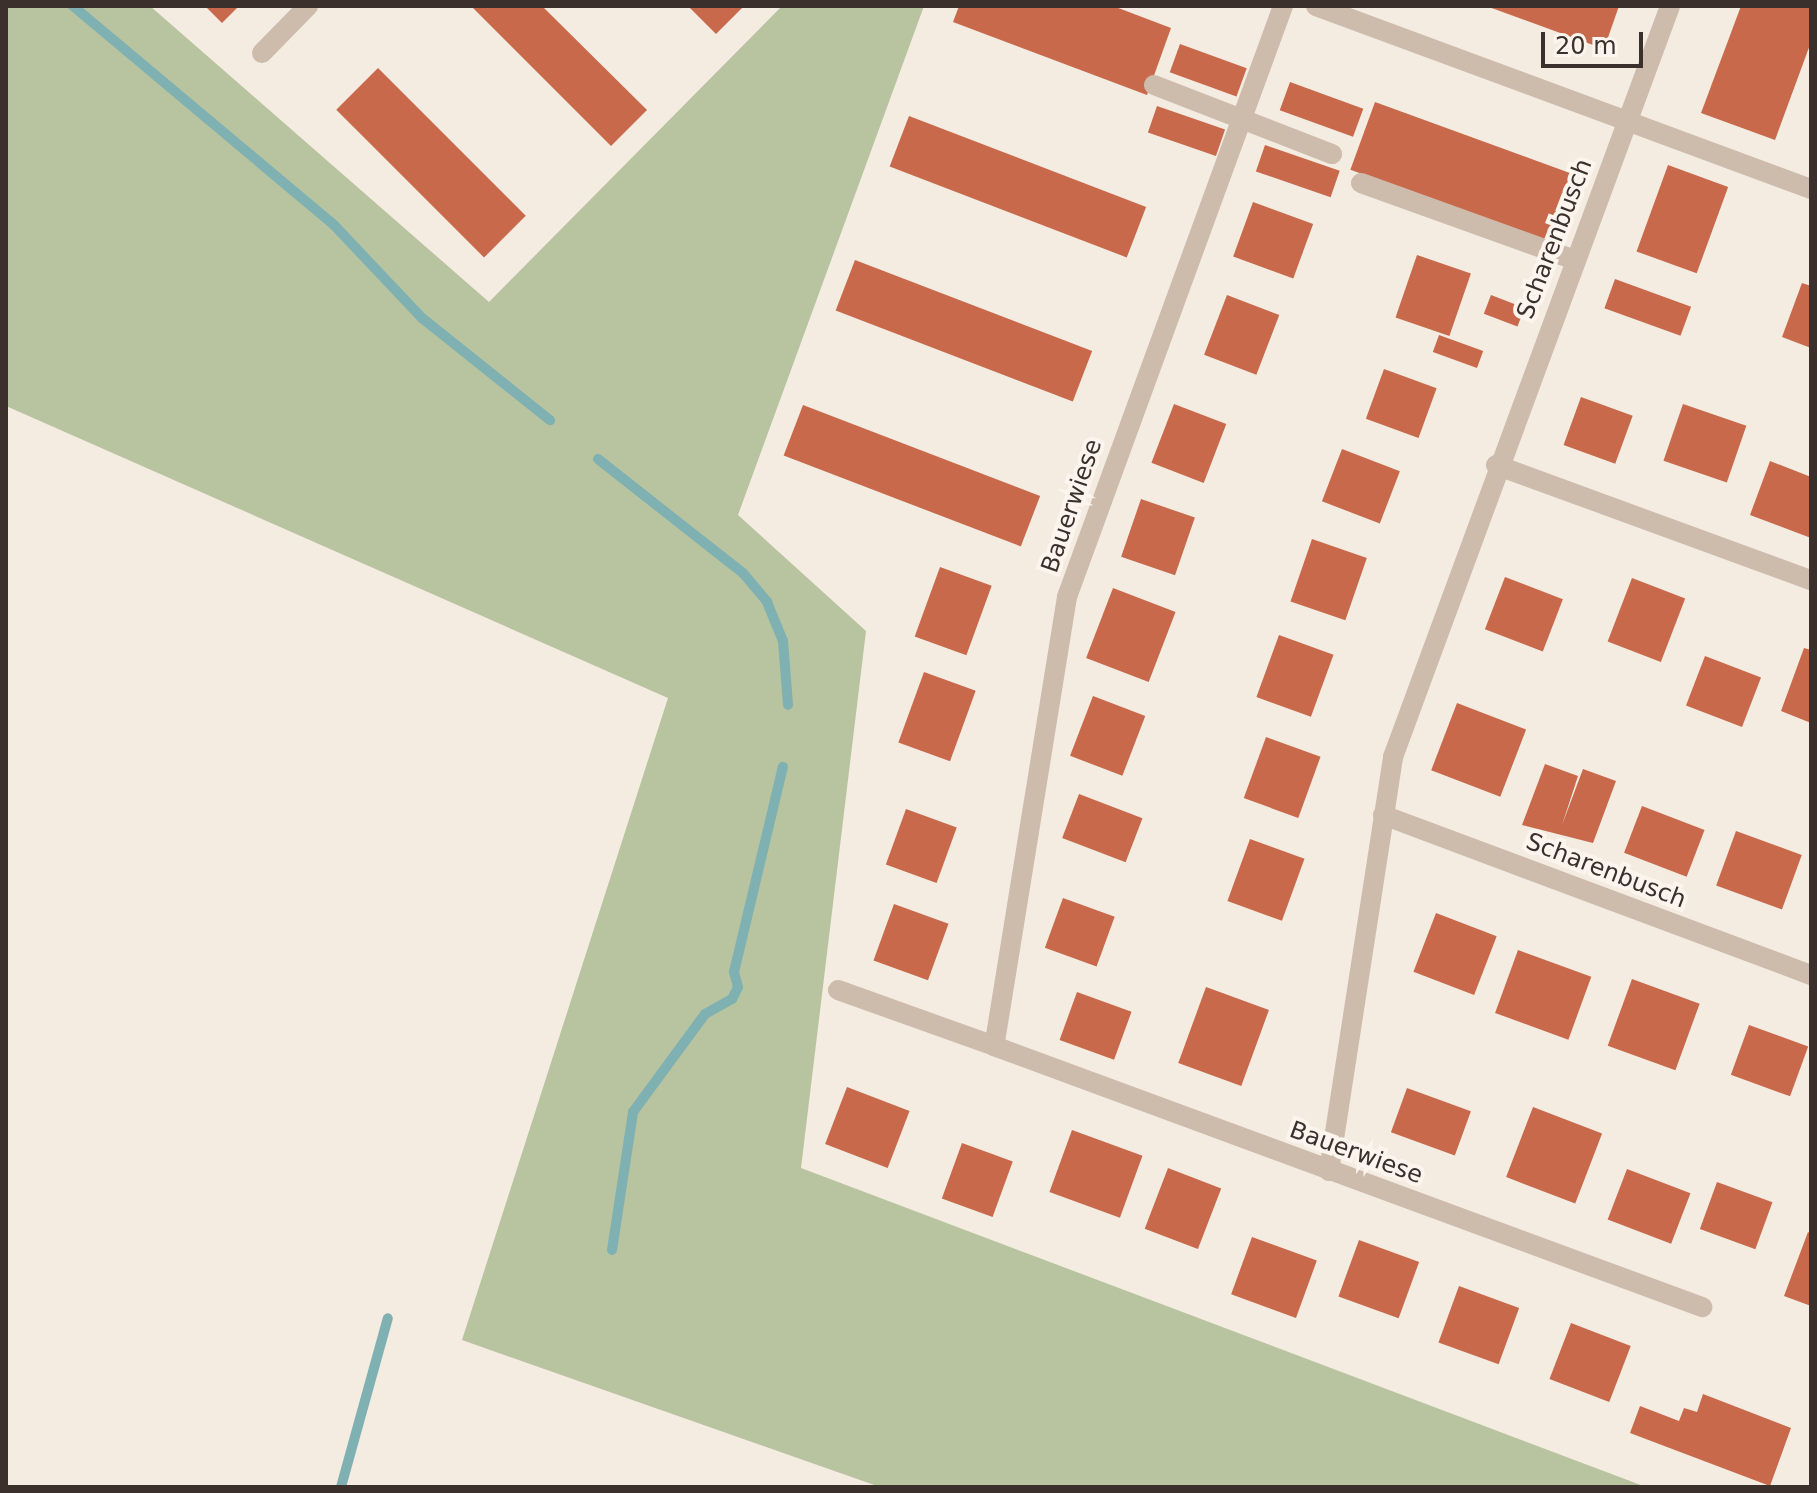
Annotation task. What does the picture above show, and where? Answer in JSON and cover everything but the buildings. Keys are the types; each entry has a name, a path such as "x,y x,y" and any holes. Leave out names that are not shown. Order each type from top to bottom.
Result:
{"street":[{"path":"262,53 308,6"},
{"name":"Bauerwiese","path":"994,1046 1067,597 1283,6"},
{"path":"1316,6 1811,189"},
{"name":"Scharenbusch","path":"1329,1171 1393,757 1496,465 1670,6"},
{"path":"1154,85 1332,154"},
{"path":"1361,183 1575,260"},
{"path":"1496,465 1811,580"},
{"name":"Scharenbusch","path":"1383,815 1811,975"},
{"name":"Bauerwiese","path":"838,990 1702,1307"}],"green space":[{"path":"6,6 150,6 489,302 782,6 924,6 738,515 866,631 801,1168 1646,1487 880,1487 462,1340 668,698 6,406"}],"waterway":[{"path":"73,6 334,225 422,318 550,420"},
{"path":"598,459 743,573 767,602 783,641 788,705"},
{"path":"612,1250 633,1112 705,1014 732,999 738,987 734,972 783,767"},
{"path":"341,1487 388,1318"}]}
